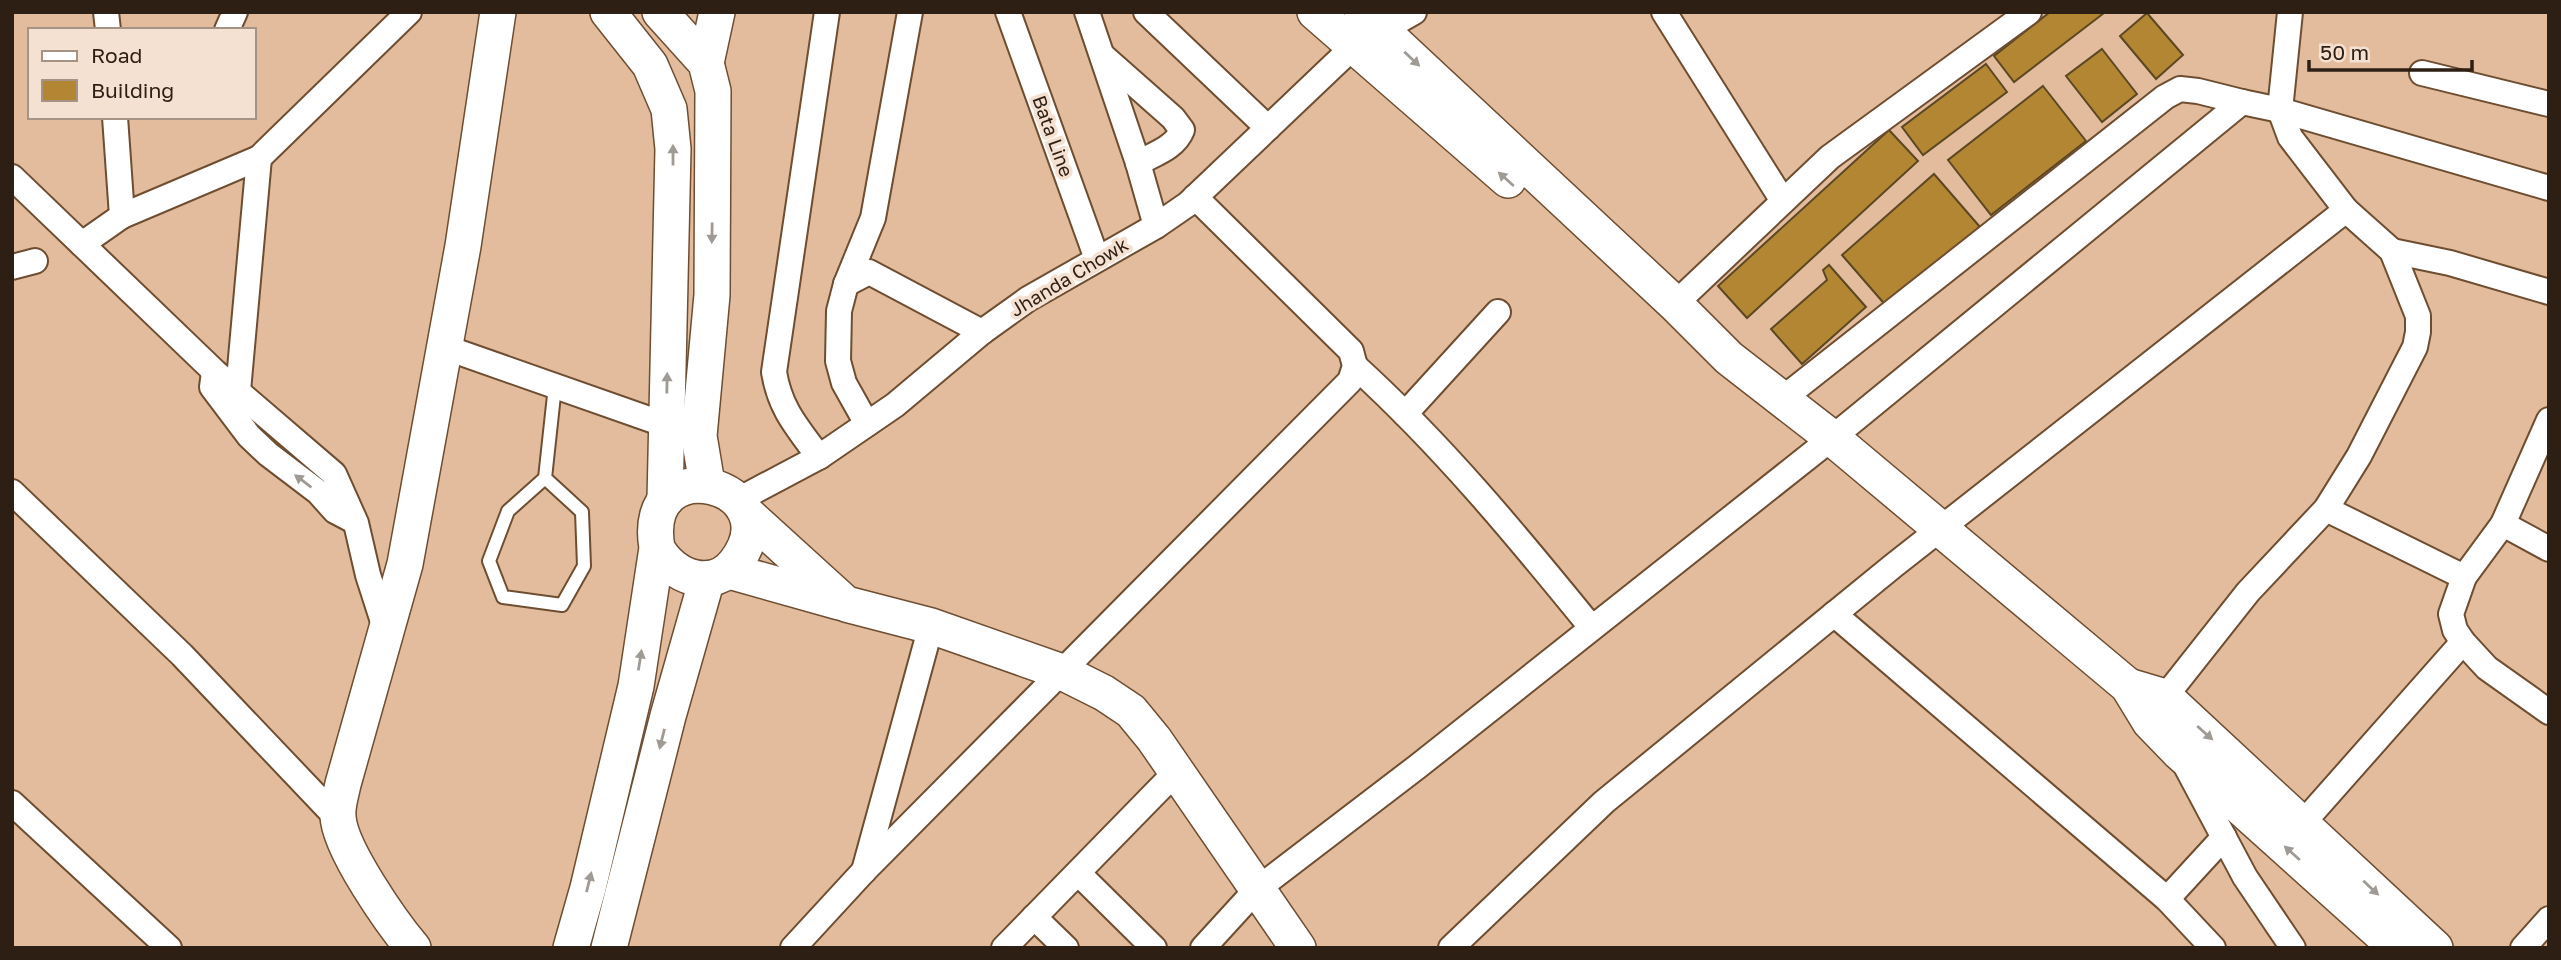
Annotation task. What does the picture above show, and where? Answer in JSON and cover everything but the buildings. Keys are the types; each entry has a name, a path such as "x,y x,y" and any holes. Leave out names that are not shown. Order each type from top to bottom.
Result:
{"street":[{"path":"228,28 235,12"},
{"path":"82,244 121,216 259,158 409,12"},
{"path":"337,818 343,784 405,565 463,246 498,12"},
{"path":"608,12 650,65 669,109 673,149 666,500"},
{"path":"660,12 706,63"},
{"path":"707,484 699,436 712,295 713,91 706,63 717,12"},
{"path":"819,457 791,419 777,394 774,372 827,12"},
{"path":"867,424 844,383 838,361 839,311 846,284 873,218 911,12"},
{"name":"Bata Line","path":"1008,12 1097,259"},
{"path":"1087,12 1138,163 1156,226"},
{"path":"1146,12 1268,128"},
{"path":"1315,12 1366,30 1675,304 1729,358 1832,438 2128,686 2150,722 2179,752 2397,948"},
{"name":"Jhanda Chowk","path":"742,507 895,405 982,332 1028,299 1156,226 1195,197 1366,30 1414,12"},
{"path":"1664,12 1783,201"},
{"path":"1675,304 1830,157 2029,12"},
{"path":"2165,697 2248,593 2326,509 2359,456 2415,346 2418,331 2418,316 2392,251 2346,209 2290,137 2280,110 2290,12"},
{"path":"1366,30 1490,164 1690,342 1706,352 1729,358"},
{"path":"1102,55 1173,118 1182,130 1179,138 1172,144 1138,163"},
{"path":"2422,73 2549,104"},
{"path":"1781,400 2165,97 2180,89 2280,110 2549,188"},
{"path":"1203,948 1256,890 1417,767 1832,438 2242,103"},
{"path":"115,119 121,216"},
{"path":"238,391 259,158"},
{"path":"12,177 215,372 334,474 356,523 368,575 386,631"},
{"path":"793,948 863,872 1350,381 1355,366 1354,357 1343,342 1195,197"},
{"path":"1451,948 1604,802 1834,614 2346,209"},
{"path":"2392,251 2451,263 2549,292"},
{"path":"846,284 869,272 982,332"},
{"path":"1405,414 1498,312"},
{"path":"444,347 666,425"},
{"path":"1355,366 1405,414 1508,525 1591,627"},
{"path":"215,372 212,387 249,436 318,492 335,511 356,523"},
{"path":"2549,420 2502,524 2464,577 2451,614 2455,630 2487,668 2549,712"},
{"path":"846,604 742,507 707,484 694,484 678,489 666,500 657,515 654,531 657,548 663,559 675,570 690,578 718,575 931,626 1062,673 1104,693 1131,711 1177,772 1298,948"},
{"path":"12,492 182,655 337,818 349,850 373,893 414,948"},
{"path":"609,948 668,716 718,575 747,547 750,530 742,507"},
{"path":"2326,509 2464,577"},
{"path":"2502,524 2549,550"},
{"path":"571,948 636,686 657,548"},
{"path":"1834,614 2166,899 2213,948"},
{"path":"863,872 931,626"},
{"path":"2302,824 2463,642"},
{"path":"2128,686 2165,697 2435,948"},
{"path":"2179,752 2245,877 2293,948"},
{"path":"1004,948 1177,772"},
{"path":"12,803 169,948"},
{"path":"2166,899 2224,837"},
{"path":"1078,873 1154,948"},
{"path":"1034,917 1066,948"},
{"path":"2523,948 2549,919"}],"lane":[{"path":"545,478 582,512 584,566 562,605 503,597 489,561 508,511 545,478 555,386"}]}
